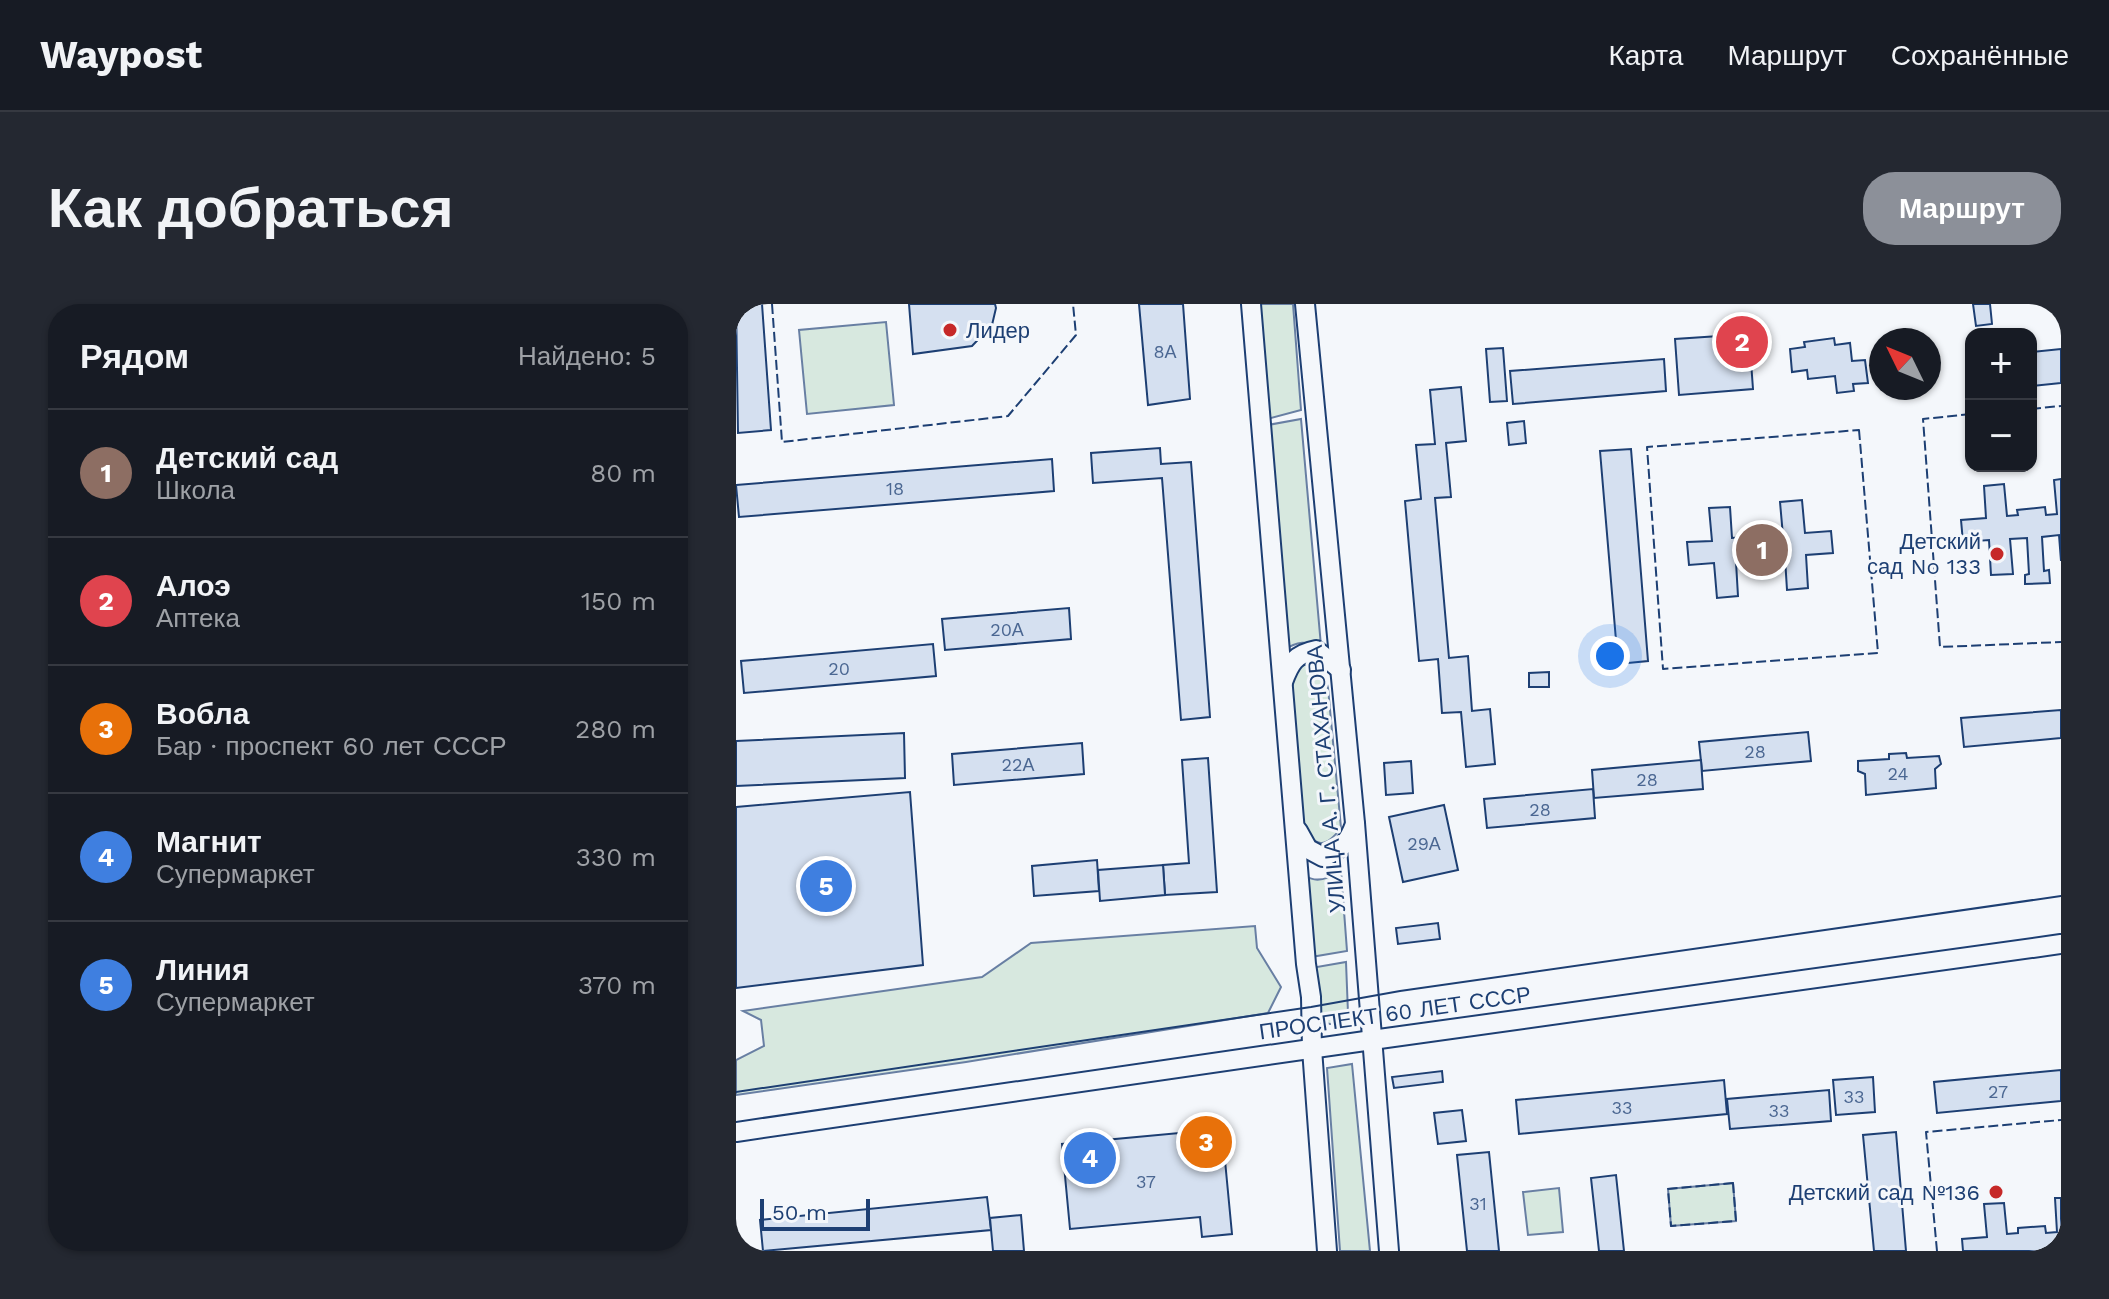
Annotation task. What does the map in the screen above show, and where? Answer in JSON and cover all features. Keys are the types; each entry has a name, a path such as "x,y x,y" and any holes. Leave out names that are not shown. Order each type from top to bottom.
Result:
{"main road":[{"name":"УЛИЦА А. Г. СТАХАНОВА","path":"1251,304 1311,997 1327,1251"},
{"name":"УЛИЦА А. Г. СТАХАНОВА","path":"1305,304 1355,823 1389,1251"},
{"path":"1283,683 1290,663 1301,653 1316,650 1341,670"},
{"path":"1297,828 1308,849 1323,857 1341,850 1349,840 1355,823"},
{"name":"ПРОСПЕКТ 60 ЛЕТ СССР","path":"736,1132 2061,944"}],"shaded area":[{"path":"1257,304 1293,304 1301,410 1267,419"},
{"path":"886,322 894,405 807,414 799,330"},
{"path":"1301,419 1321,646 1302,643 1284,650 1268,425"},
{"path":"1300,664 1319,671 1328,688 1341,828 1330,840 1321,843 1312,839 1302,827 1288,685"},
{"path":"1341,871 1347,951 1311,957 1306,876 1319,880"},
{"path":"1255,926 1257,948 1281,987 1268,1013 966,1062 736,1095 736,1060 764,1046 761,1020 743,1011 982,977 1031,943"},
{"path":"1346,962 1348,1013 1344,1022 1330,1024 1318,1021 1311,968"},
{"path":"1352,1064 1370,1251 1340,1251 1327,1068"},
{"path":"1733,1183 1736,1221 1671,1226 1668,1189"},
{"path":"1559,1188 1563,1232 1528,1235 1523,1192"}],"building":[{"path":"736,304 762,304 771,430 738,433"},
{"name":"Лидер","path":"909,304 995,304 996,308 992,325 972,346 913,354"},
{"path":"1139,304 1183,304 1190,399 1148,405"},
{"path":"1973,304 1990,304 1992,324 1976,326"},
{"path":"1749,334 1753,389 1679,395 1675,339"},
{"path":"1834,338 1835,345 1850,343 1852,361 1865,360 1868,383 1853,384 1854,391 1837,393 1835,376 1808,379 1807,370 1792,372 1790,349 1805,347 1804,342"},
{"path":"1503,348 1507,401 1490,402 1486,349"},
{"path":"2061,349 2061,383 2037,385 2037,351"},
{"path":"1664,359 1666,391 1513,404 1510,371"},
{"path":"1461,387 1466,441 1446,443 1451,497 1435,498 1449,658 1468,656 1472,711 1490,709 1495,764 1466,767 1461,712 1442,713 1438,659 1419,661 1405,501 1421,499 1416,445 1435,444 1430,390"},
{"path":"1524,421 1526,443 1509,445 1507,423"},
{"path":"1160,448 1161,464 1191,462 1210,717 1181,720 1162,478 1093,483 1091,453"},
{"path":"1631,449 1648,661 1618,664 1600,451"},
{"path":"1052,459 1054,491 739,517 736,485"},
{"path":"2061,479 2061,561 2059,535 2042,537 2044,571 2049,570 2050,583 2025,584 2025,575 2029,574 2027,538 2010,539 2013,574 1991,575 1989,540 1963,542 1961,520 1986,518 1984,486 2004,484 2007,516 2018,515 2017,510 2045,507 2046,515 2057,514 2054,480"},
{"path":"1802,500 1805,533 1831,531 1833,553 1806,555 1808,588 1787,590 1785,558 1736,562 1738,596 1717,598 1714,563 1689,565 1687,542 1712,541 1709,508 1730,507 1732,538 1743,537 1743,532 1771,530 1771,537 1783,536 1780,502"},
{"path":"1069,608 1071,639 945,650 942,619"},
{"path":"933,644 936,676 744,693 741,661"},
{"path":"1549,672 1549,687 1529,687 1529,673"},
{"path":"2061,710 2061,738 1964,747 1961,718"},
{"path":"1808,732 1811,761 1702,771 1699,742"},
{"path":"904,733 905,778 736,786 736,741"},
{"path":"1082,743 1084,774 954,785 952,754"},
{"path":"1906,753 1907,758 1939,756 1941,764 1935,769 1936,788 1866,795 1865,774 1858,771 1858,761 1889,759 1889,754"},
{"path":"1208,758 1217,892 1165,895 1163,865 1189,863 1182,760"},
{"path":"1701,760 1703,789 1594,798 1592,770"},
{"path":"1411,761 1413,793 1386,795 1384,763"},
{"path":"1593,789 1595,818 1487,828 1484,799"},
{"path":"910,792 923,965 736,988 736,807"},
{"path":"1444,805 1458,870 1403,882 1389,817"},
{"path":"1097,860 1099,891 1034,896 1032,866"},
{"path":"1163,865 1165,895 1100,901 1098,870"},
{"path":"1438,923 1440,939 1398,944 1396,928"},
{"path":"2061,1070 2061,1101 1937,1113 1934,1082"},
{"path":"1442,1071 1443,1082 1394,1088 1392,1077"},
{"path":"1873,1077 1875,1112 1836,1115 1833,1080"},
{"path":"1724,1080 1727,1114 1519,1134 1516,1100"},
{"path":"1829,1090 1831,1121 1730,1129 1727,1099"},
{"path":"1462,1110 1466,1141 1438,1144 1434,1113"},
{"path":"1222,1129 1232,1234 1202,1237 1200,1217 1070,1229 1062,1144"},
{"path":"1896,1132 1906,1251 1874,1251 1863,1135"},
{"path":"1489,1152 1499,1251 1467,1251 1457,1155"},
{"path":"1616,1175 1624,1251 1599,1251 1591,1178"},
{"path":"987,1197 991,1230 763,1251 760,1220"},
{"path":"2055,1198 2061,1198 2061,1251 1963,1251 1962,1239 1987,1237 1984,1204 2004,1203 2007,1234 2018,1233 2018,1228 2045,1226 2046,1233 2057,1232"},
{"path":"1021,1215 1024,1251 993,1251 990,1218"}],"tram line":[{"path":"736,1092 1311,1007 1400,991 2061,896"}],"fence":[{"path":"772,304 782,442 1008,416 1076,335 1073,304"},
{"path":"2037,408 2061,406"},
{"path":"1965,415 1923,419 1940,647 2061,642"},
{"path":"1859,430 1878,653 1663,669 1647,447 1859,430"},
{"path":"1937,1251 1926,1132 2061,1120"},
{"path":"1733,1183 1736,1221 1671,1226 1668,1189 1733,1183"}],"place":[{"name":"Лидер","path":"950,330"},
{"name":"Алоэ","path":"1742,342"},
{"name":"Детский сад","path":"1762,550"},
{"name":"Детский сад No 133","path":"1997,554"},
{"name":"Линия","path":"826,886"},
{"name":"Вобла","path":"1206,1142"},
{"name":"Магнит","path":"1090,1158"},
{"name":"Детский сад №136","path":"1996,1192"}]}
